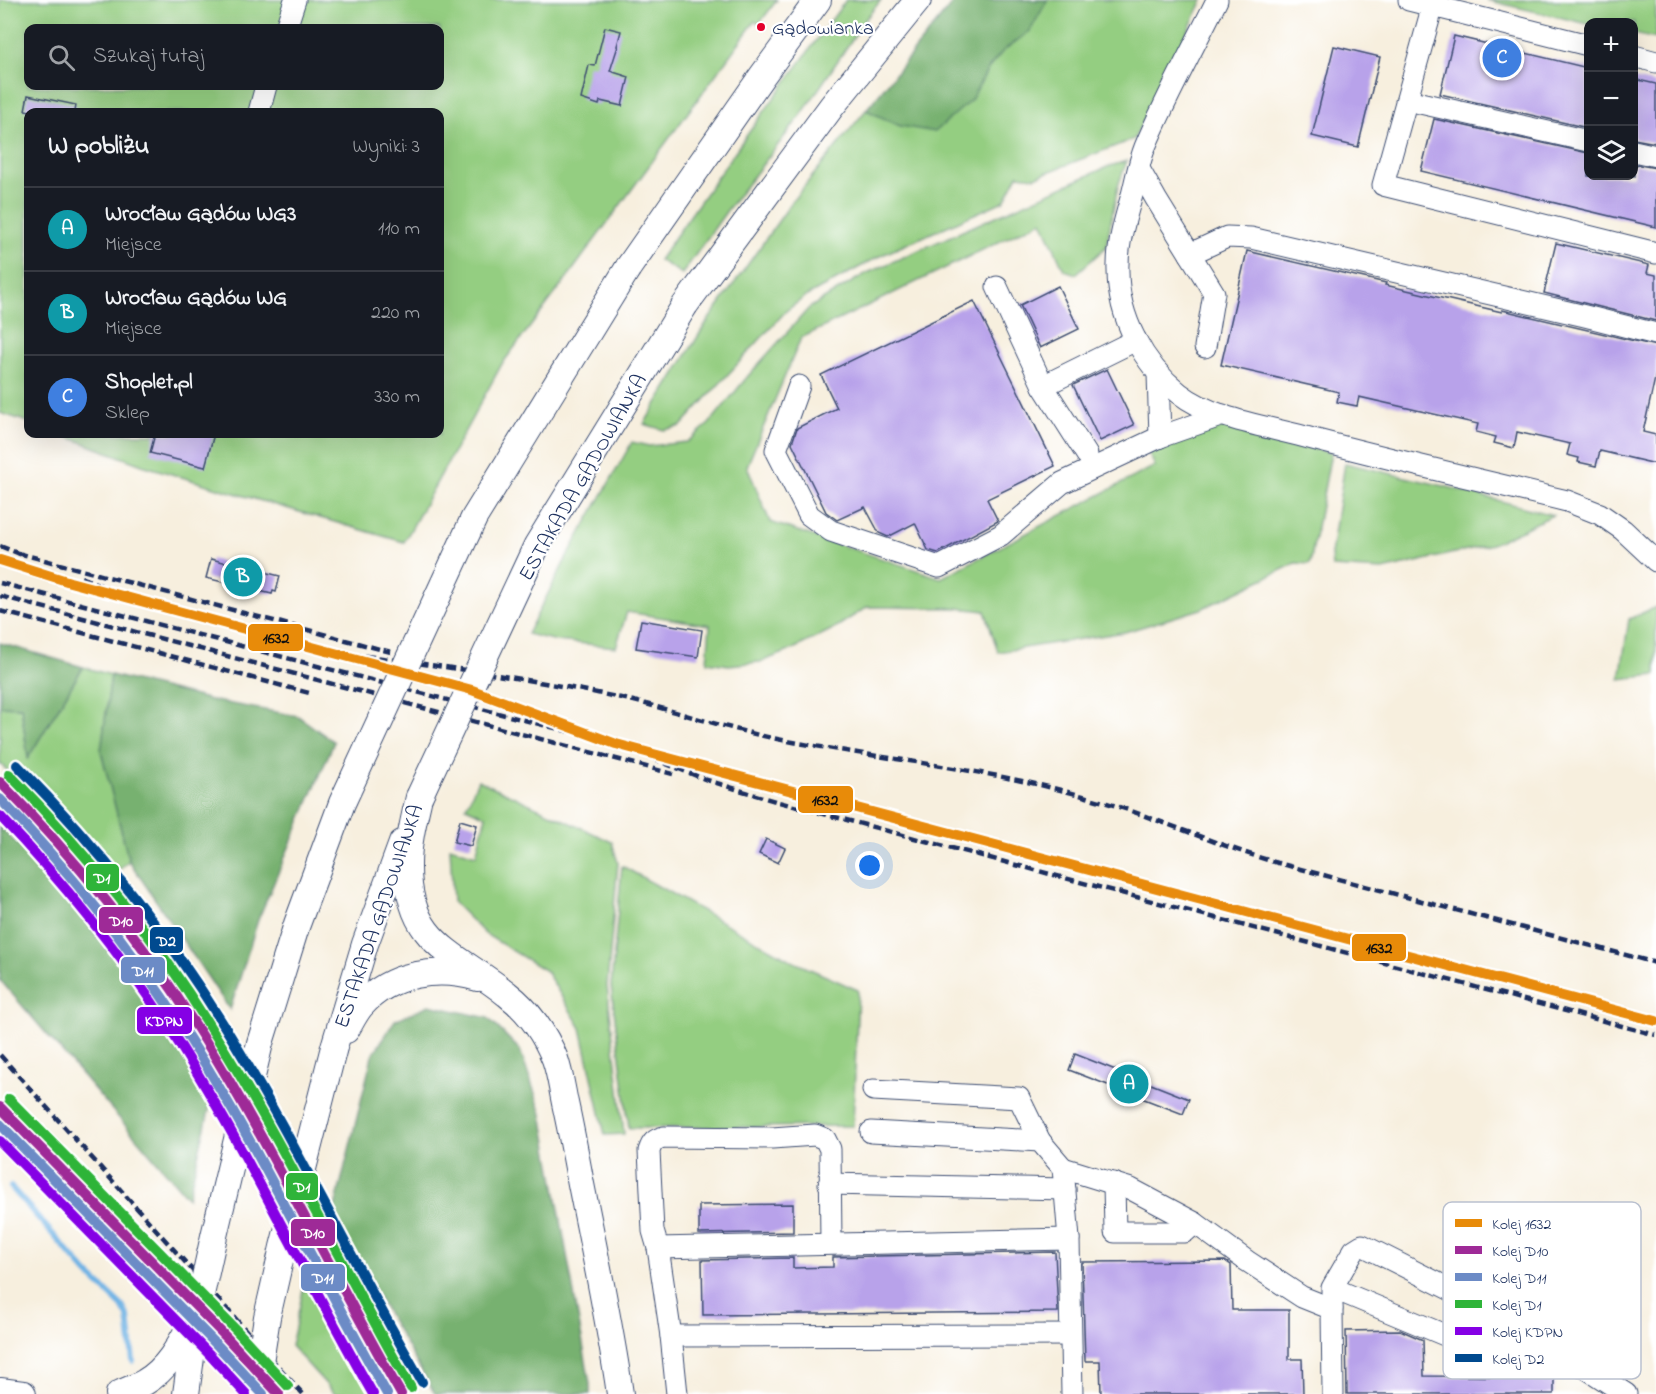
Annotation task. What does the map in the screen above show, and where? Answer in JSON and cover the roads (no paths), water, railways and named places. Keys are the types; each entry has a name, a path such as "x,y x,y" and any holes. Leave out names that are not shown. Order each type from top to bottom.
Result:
{"main road":[{"path":"186,1394 198,1313 214,1236 260,1043 297,924 342,803 474,518 627,268 818,0"},
{"name":"ESTAKADA GĄDOWIANKA","path":"255,1394 275,1282 334,1047 365,944 419,797 537,546 685,305 832,106 918,0"},
{"path":"419,797 408,864 409,886 417,915 438,945 507,994 533,1020 554,1059 571,1131 620,1394"},
{"path":"334,1047 361,1006 378,992 399,980 420,974 442,973 469,975 490,981"},
{"path":"119,1394 146,1382 161,1370 169,1361 198,1313"},
{"path":"0,1390 22,1394"}],"lane":[{"path":"287,24 295,0"},
{"path":"1217,0 1144,149 1123,225 1118,270 1120,293 1128,324 1158,374 1179,393 1200,407 1223,415 1567,501 1600,514 1623,530 1656,561"},
{"path":"1409,0 1584,44"},
{"path":"1433,6 1383,185 1656,253"},
{"path":"1638,57 1656,62"},
{"path":"260,108 265,90"},
{"path":"1407,100 1584,140"},
{"path":"1638,152 1656,156"},
{"path":"1140,169 1214,293 1205,347"},
{"path":"1190,254 1227,237 1251,238 1656,334"},
{"path":"997,287 1044,386 1087,455"},
{"path":"1044,386 1136,340"},
{"path":"1158,374 1160,437"},
{"path":"799,386 776,450 809,514 831,531 939,567 1001,535 1062,483 1160,437 1223,415"},
{"path":"873,1090 1019,1098 1040,1141 1064,1178 1069,1239 1072,1394"},
{"path":"871,1132 1040,1141"},
{"path":"677,1394 671,1336 658,1248 653,1231 649,1151 657,1138 771,1138 815,1135 825,1139 830,1149 831,1243"},
{"path":"829,1184 1064,1178 1114,1183 1131,1189 1196,1222 1247,1261 1302,1297 1332,1310"},
{"path":"1114,1183 1115,1232 1185,1233 1196,1222"},
{"path":"658,1248 1069,1239"},
{"path":"1333,1394 1332,1288 1354,1250 1362,1245 1443,1286"},
{"path":"1332,1288 1443,1334"},
{"path":"671,1336 1070,1335"},
{"path":"1603,1379 1626,1394"}],"waterway":[{"path":"11,1187 88,1274 122,1306 128,1317 133,1361"}],"railway":[{"path":"0,546 25,556"},
{"path":"18,553 391,652"},
{"path":"81,577 151,605"},
{"path":"0,583 616,744 707,780 775,801 1656,1035"},
{"path":"0,596 673,774"},
{"path":"0,611 313,694"},
{"path":"325,650 474,671 584,690 643,703 771,738 975,772 1047,787 1108,803 1278,863 1656,963"},
{"path":"0,1055 303,1394"}],"rail line":[{"name":"1632","path":"0,560 70,582 472,690 616,744 1656,1021"},
{"name":"D2","path":"17,765 128,889 201,989 275,1112 422,1382"},
{"name":"D1","path":"9,774 92,864 143,928 190,995 264,1118 411,1388"},
{"name":"D10","path":"0,782 83,872 134,936 181,1003 255,1125 401,1394"},
{"name":"D11","path":"0,799 102,915 148,977 191,1041 243,1128 387,1394"},
{"name":"KDPN","path":"0,816 74,899 162,1017 208,1090 373,1394"},
{"name":"D1","path":"9,1099 288,1386"},
{"name":"D10","path":"0,1107 279,1394"},
{"name":"D11","path":"0,1124 263,1394"},
{"name":"KDPN","path":"0,1141 246,1394"}],"place":[{"name":"Gądowianka","path":"761,27"},
{"name":"Shoplet.pl","path":"1502,58"},
{"name":"Wrocław Gądów WG","path":"243,577"},
{"name":"Wrocław Gądów WG3","path":"1129,1084"}]}
